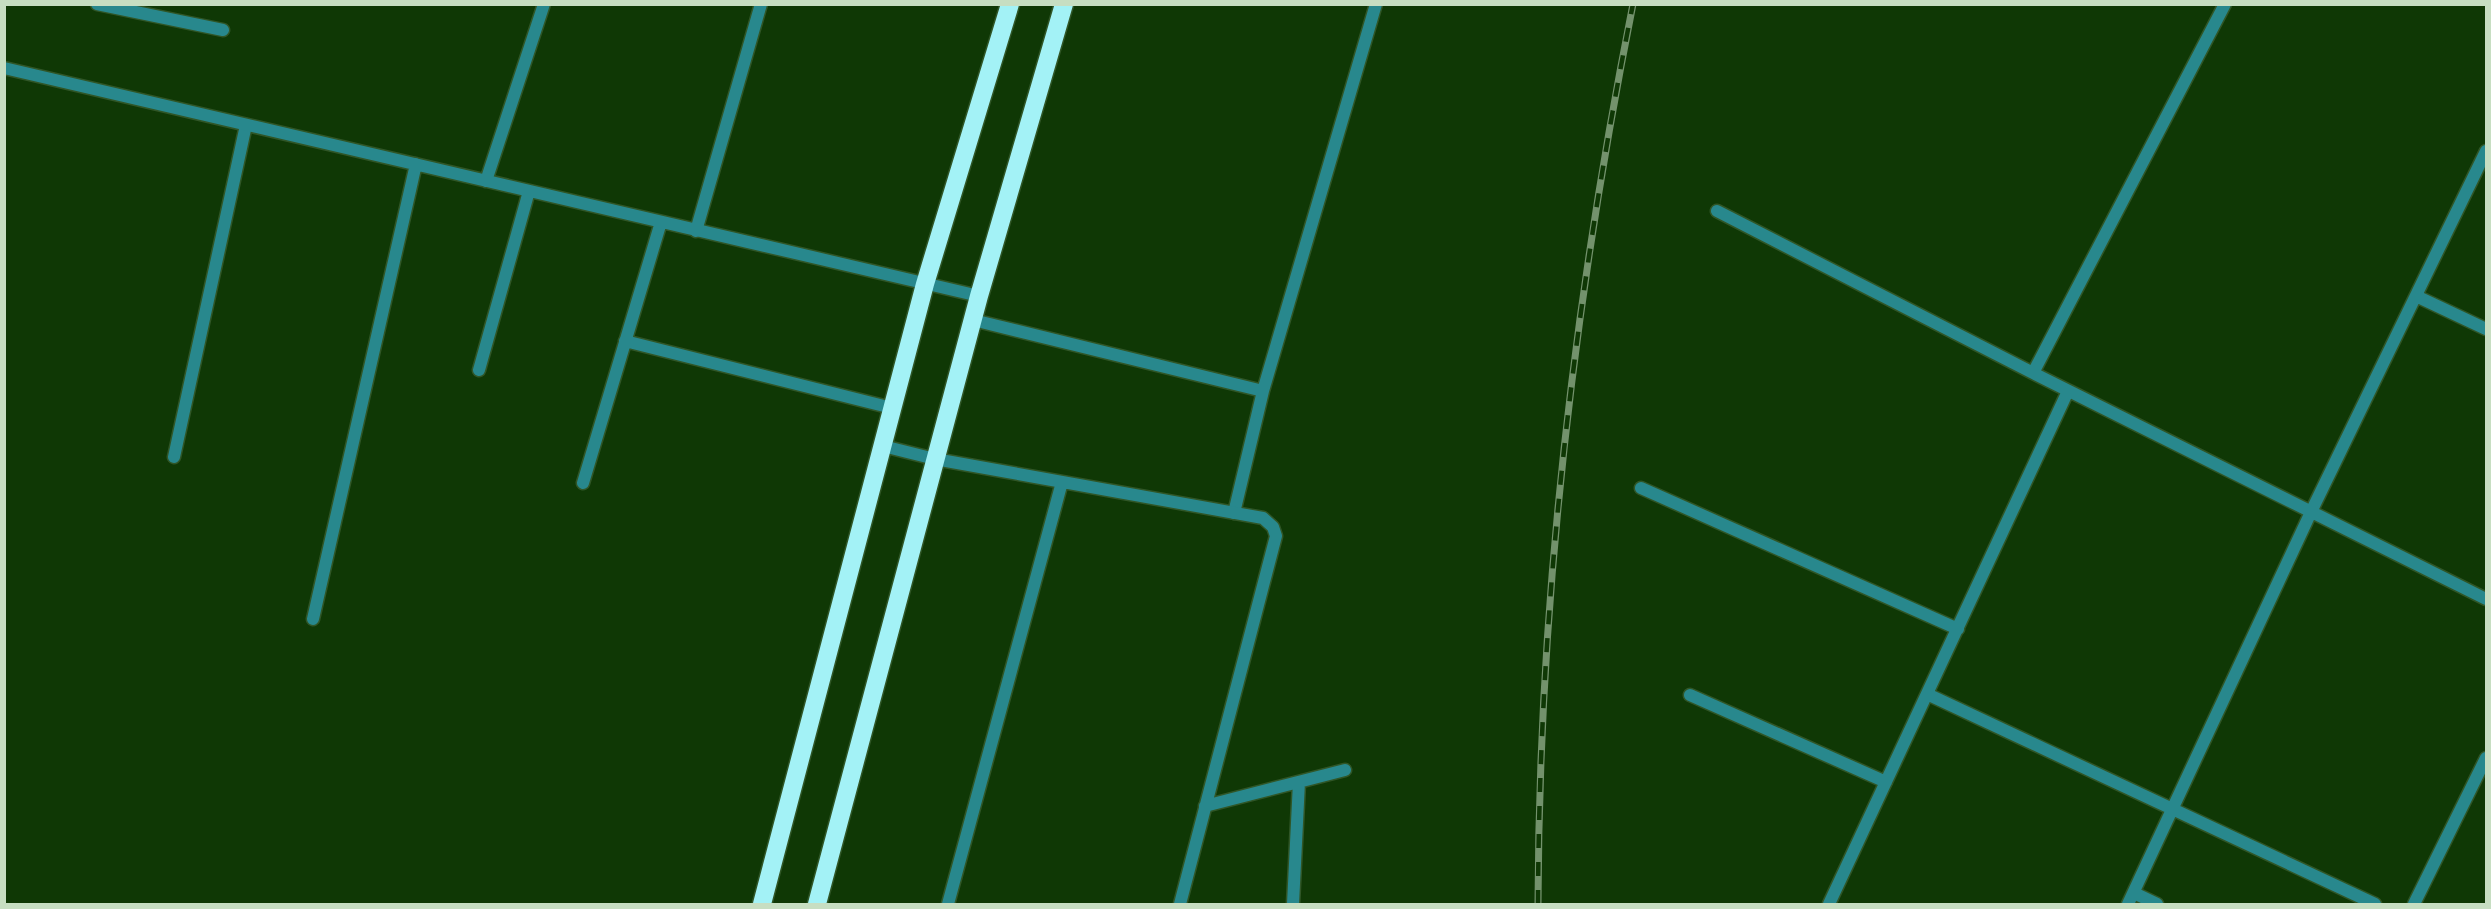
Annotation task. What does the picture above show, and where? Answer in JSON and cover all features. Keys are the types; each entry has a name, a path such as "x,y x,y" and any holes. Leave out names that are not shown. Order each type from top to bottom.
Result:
{"highway":[{"path":"762,904 925,284 1010,4"},
{"path":"817,904 979,296 1064,4"}],"street":[{"path":"97,4 223,30"},
{"path":"486,181 544,4"},
{"path":"696,231 760,4"},
{"path":"1234,513 1263,391 1376,4"},
{"path":"2033,373 2225,4"},
{"path":"4,68 979,296"},
{"path":"174,458 246,125"},
{"path":"2128,904 2311,512 2487,151"},
{"path":"313,619 416,164"},
{"path":"480,370 529,191"},
{"path":"1717,211 2068,391 2487,600"},
{"path":"583,483 661,222"},
{"path":"2416,296 2487,329"},
{"path":"973,320 1263,391"},
{"path":"625,341 892,408"},
{"path":"1829,904 2068,391"},
{"path":"883,446 935,459 1263,518 1273,527 1276,537 1179,904"},
{"path":"948,904 1062,482"},
{"path":"1641,488 1958,629"},
{"path":"1927,694 2375,904"},
{"path":"1689,695 1886,782"},
{"path":"2414,904 2487,758"},
{"path":"1205,806 1345,770"},
{"path":"1293,904 1299,782"},
{"path":"2134,893 2157,904"}],"railway":[{"path":"1538,904 1545,678 1564,452 1593,227 1633,4"}]}
